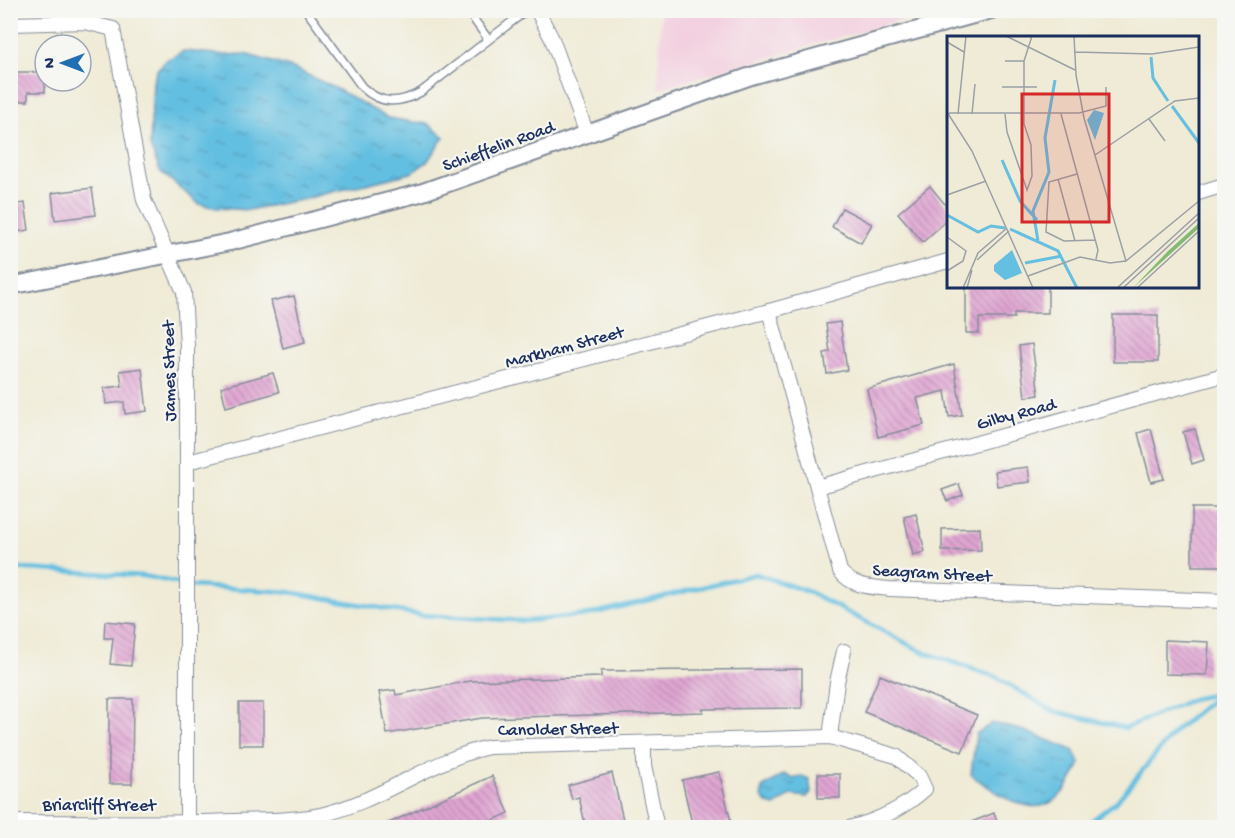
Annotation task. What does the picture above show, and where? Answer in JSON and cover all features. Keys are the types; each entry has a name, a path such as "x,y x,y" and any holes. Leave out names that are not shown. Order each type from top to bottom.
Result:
{"street":[{"path":"537,10 552,39 588,134"},
{"name":"Schieffelin Road","path":"10,286 295,227 420,193 762,72 991,10"},
{"name":"James Street","path":"10,24 85,22 113,29 131,140 144,200 184,292 188,462 187,825"},
{"path":"1199,192 1224,185"},
{"name":"Markham Street","path":"188,462 769,311 947,261"},
{"name":"Seagram Street","path":"769,311 840,571 846,579 863,586 1224,601"},
{"name":"Gilby Road","path":"817,487 1224,375"},
{"path":"830,737 837,682 844,651"},
{"name":"Canolder Street","path":"187,825 320,815 344,808 460,753 489,747 830,737 896,756 919,776 926,789 912,801 882,817 849,828"},
{"path":"644,744 644,766 657,828"},
{"name":"Briarcliff Street","path":"10,822 187,825"}],"lane":[{"path":"306,10 362,87 372,96 384,100 407,100 421,92 527,10"},
{"path":"467,10 488,39"}],"shaded area":[{"path":"661,10 934,11 658,89"}],"water":[{"path":"184,51 227,55 245,54 293,68 337,89 388,118 428,124 444,137 427,162 411,173 249,210 217,208 199,204 160,171 150,146 153,82 157,70 166,60"},
{"path":"992,723 1025,731 1073,750 1080,763 1069,784 1058,798 1045,805 1032,806 1018,803 971,775 976,734"},
{"path":"784,774 793,779 802,776 809,779 811,792 807,797 791,795 775,806 768,804 763,798 762,788"}],"building":[{"path":"10,72 33,72 33,92 28,92 28,101 10,101"},
{"path":"930,186 947,207 947,220 923,242 898,213"},
{"path":"92,188 96,215 55,220 52,193"},
{"path":"25,203 29,230 10,233 10,205"},
{"path":"842,208 872,224 861,243 832,227"},
{"path":"966,288 1048,288 1048,313 1014,313 1014,318 979,318 979,333 966,333"},
{"path":"294,296 305,342 283,348 271,301"},
{"path":"1113,315 1158,315 1158,362 1113,362"},
{"path":"840,322 847,370 827,374 824,353 830,352 826,324"},
{"path":"1032,344 1039,395 1025,397 1019,346"},
{"path":"954,364 962,415 949,417 945,391 917,398 924,425 878,437 867,389"},
{"path":"142,368 147,411 125,414 124,402 106,404 104,388 122,386 120,371"},
{"path":"273,373 279,392 226,407 221,387"},
{"path":"1151,429 1164,479 1151,482 1138,433"},
{"path":"1195,429 1204,460 1192,464 1183,432"},
{"path":"1028,467 1030,482 997,486 995,471"},
{"path":"959,484 963,495 947,501 942,490"},
{"path":"1192,508 1224,508 1224,566 1192,566"},
{"path":"916,514 925,552 913,555 904,517"},
{"path":"980,528 981,550 942,551 942,529"},
{"path":"105,621 135,624 131,666 110,664 113,638 104,638"},
{"path":"1165,640 1209,642 1207,675 1165,674"},
{"path":"802,669 802,708 703,709 703,712 482,718 387,734 379,692 395,690 396,695 470,681 601,677 601,671"},
{"path":"880,675 977,715 962,752 864,712"},
{"path":"109,699 133,699 132,784 109,784"},
{"path":"239,703 263,703 263,745 239,745"},
{"path":"719,772 731,822 708,828 693,828 682,780"},
{"path":"612,773 625,828 586,828 579,797 572,799 568,785"},
{"path":"818,774 840,774 840,798 818,798"},
{"path":"492,776 509,813 476,828 378,828"},
{"path":"994,813 999,828 959,828 959,827"}],"waterway":[{"path":"10,568 144,576 191,586 289,592 421,615 527,621 587,615 756,574 809,592 923,652 996,677 1053,711 1126,728 1193,699 1224,692"},
{"path":"1082,828 1117,801 1176,730 1219,694"}]}
